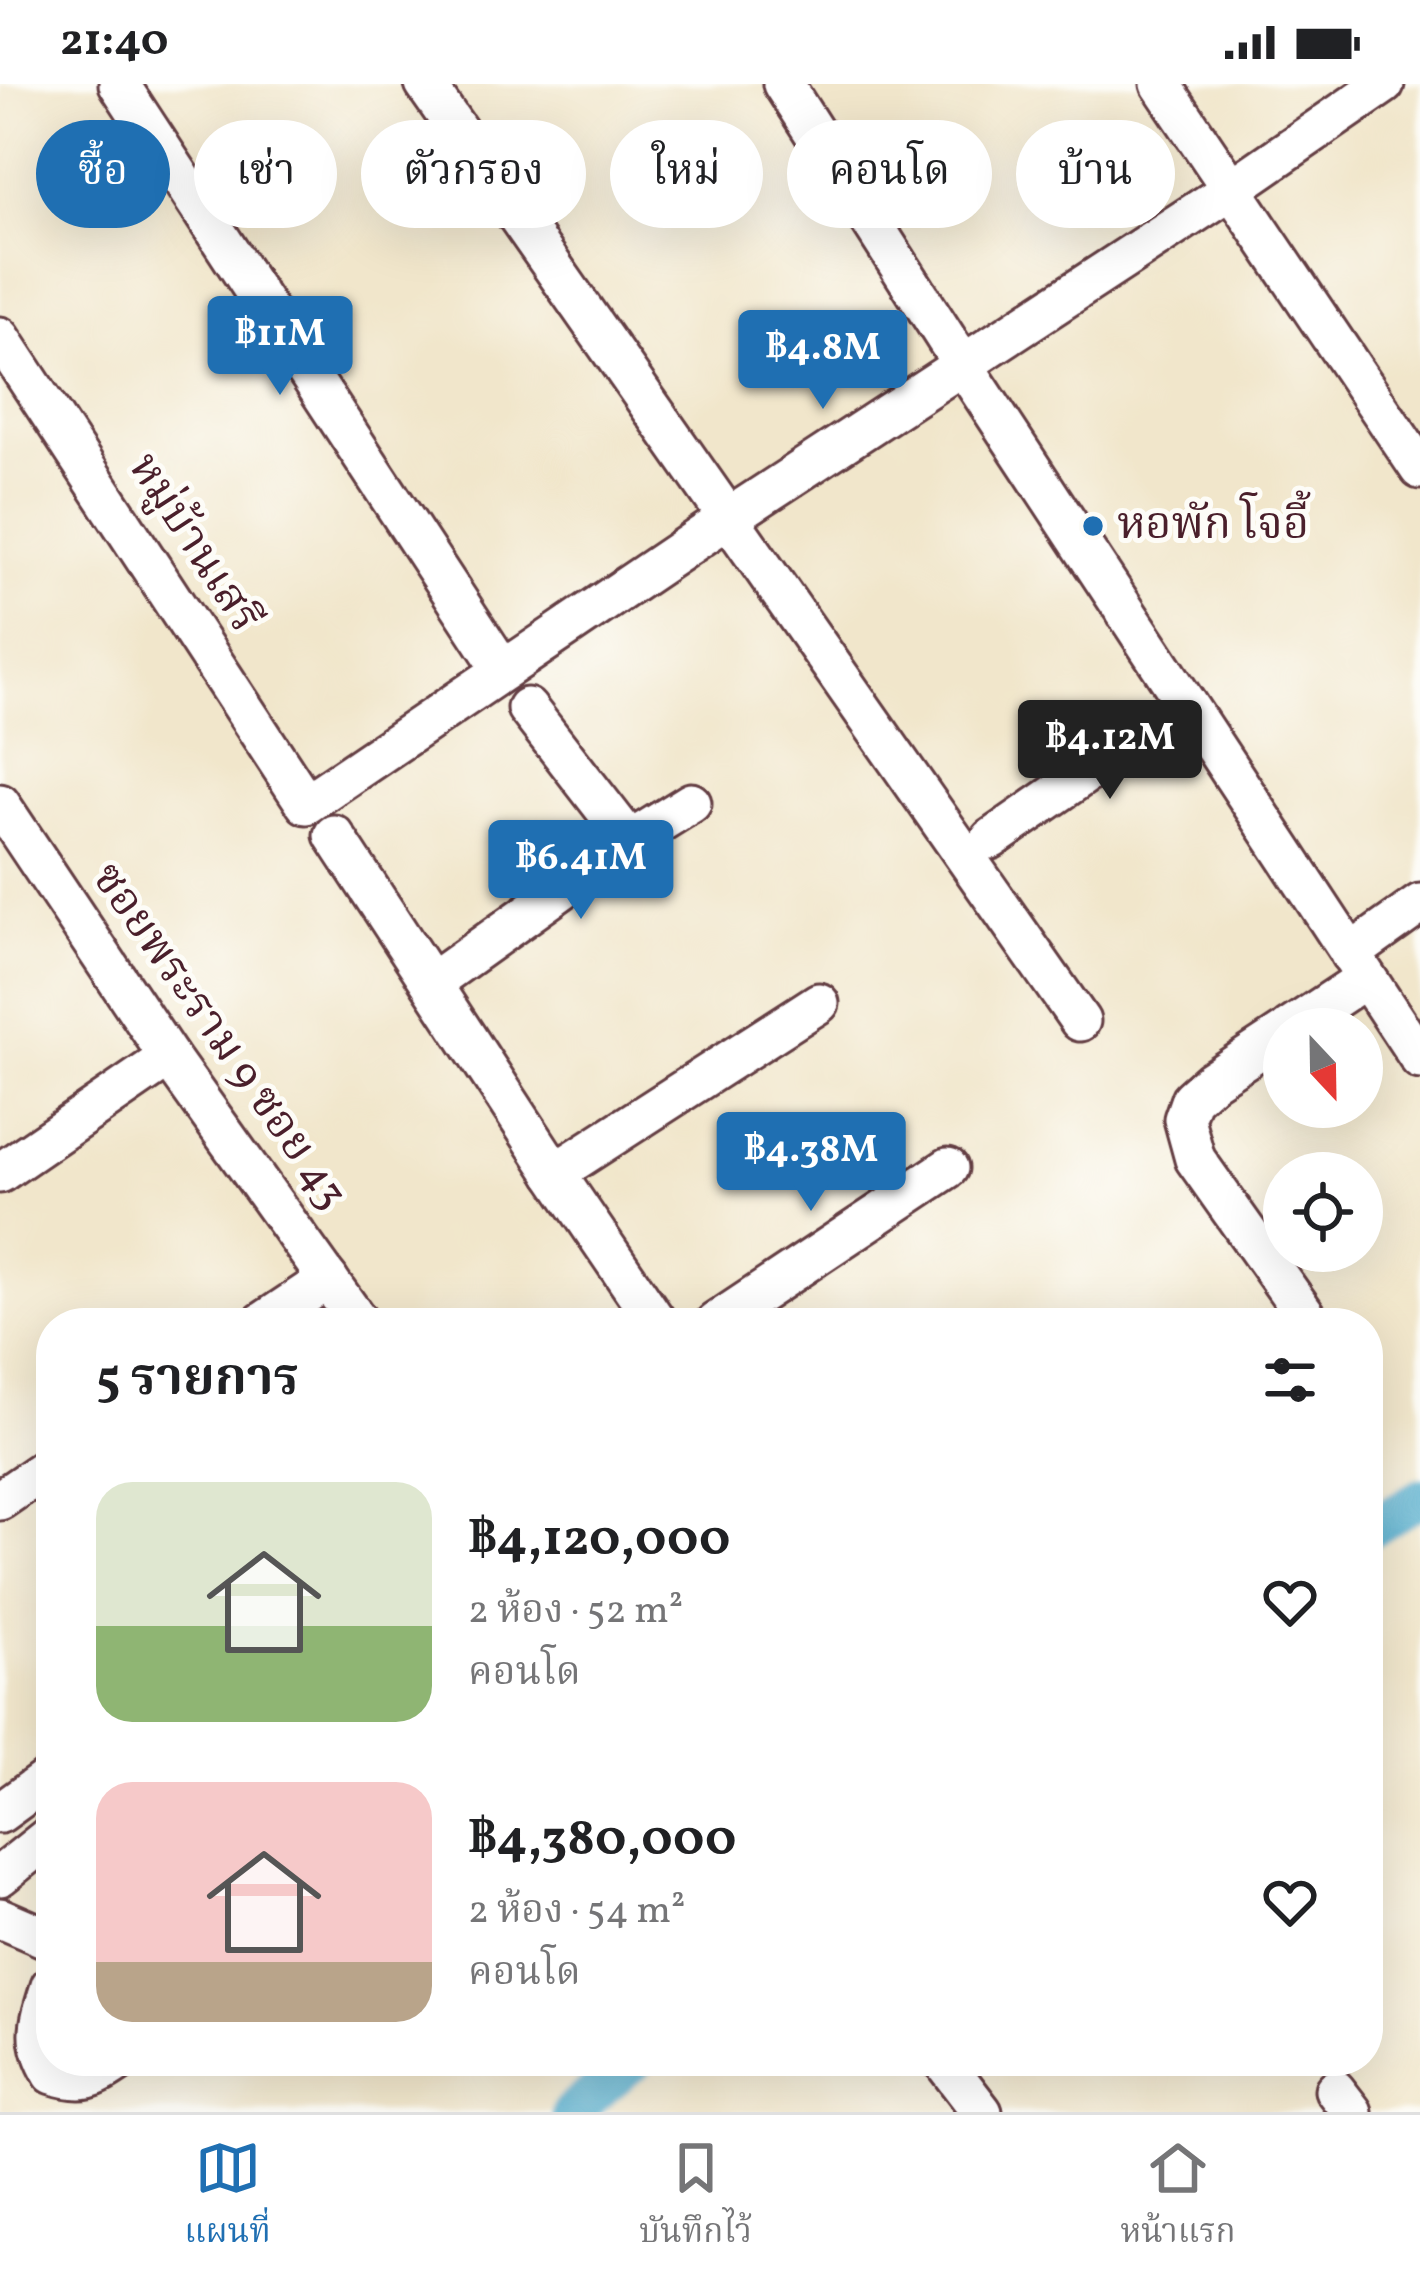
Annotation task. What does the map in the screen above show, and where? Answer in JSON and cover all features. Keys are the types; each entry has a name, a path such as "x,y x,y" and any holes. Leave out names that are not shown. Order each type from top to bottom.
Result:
{"street":[{"path":"119,84 503,670 1384,84"},
{"path":"425,84 1080,1021"},
{"path":"783,84 1420,1059"},
{"path":"1161,84 1420,469"},
{"name":"หมู่บ้านเสรี","path":"0,337 306,804 503,670"},
{"path":"991,839 1186,704"},
{"path":"526,708 630,841"},
{"path":"431,983 691,802"},
{"name":"ซอยพระราม 9 ซอย 43","path":"0,804 12,847 348,1308"},
{"path":"334,835 647,1308"},
{"path":"1312,1008 1420,904"},
{"path":"555,1173 819,1003"},
{"path":"1263,1047 1191,1099 1184,1119 1195,1159 1300,1308"},
{"path":"0,1173 169,1057"},
{"path":"738,1308 948,1168"},
{"path":"284,1308 328,1279"},
{"path":"0,1499 36,1475"},
{"path":"0,1813 36,1787"},
{"path":"0,1876 36,1847"},
{"path":"0,1918 36,1934"},
{"path":"59,2076 77,2082 94,2076"},
{"path":"954,2076 982,2112"}],"waterway":[{"path":"1383,1521 1420,1498"},
{"path":"571,2112 615,2076"}],"place":[{"name":"หอพัก โจอี้","path":"1093,526"}]}
